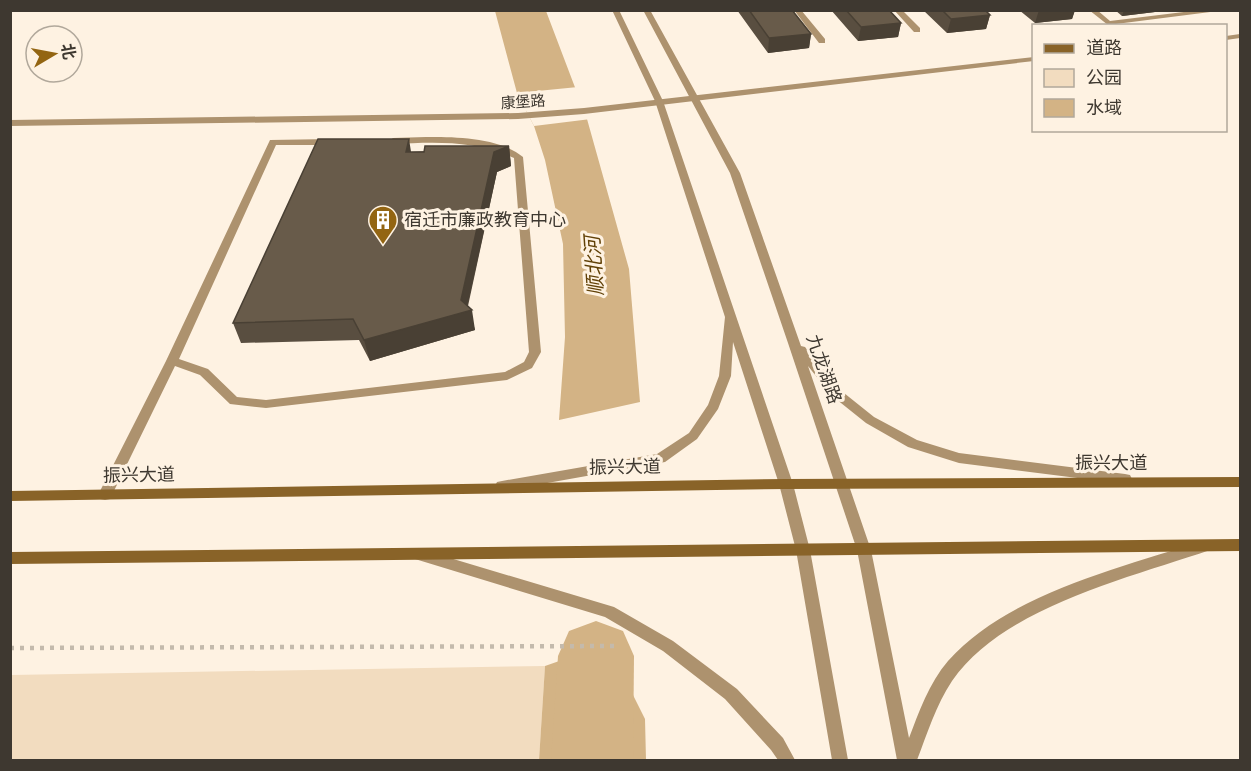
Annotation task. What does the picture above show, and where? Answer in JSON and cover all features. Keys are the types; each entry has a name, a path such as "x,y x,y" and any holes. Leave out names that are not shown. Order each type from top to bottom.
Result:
{"main road":[{"name":"振兴大道","path":"10,496 786,484 1240,482"},
{"path":"10,558 1240,545"}],"street":[{"path":"615,10 659,101 786,484 802,550 840,760"},
{"name":"九龙湖路","path":"646,10 735,173 864,550 907,760"},
{"path":"797,10 822,41"},
{"path":"897,10 917,30"},
{"path":"1092,10 1108,23 1222,10"},
{"path":"1168,10 1175,15"},
{"name":"康堡路","path":"10,123 462,119 584,111 1032,59"},
{"path":"172,361 204,372 234,401 266,404 507,376 528,365 535,352 518,157 494,145 458,140 377,141"},
{"path":"105,495 172,361 273,142 342,141"},
{"path":"480,489 633,465 660,458 693,436 714,406 725,376 729,313"},
{"path":"794,343 835,392 870,420 913,444 959,458 1150,483"},
{"path":"907,760 932,702 954,666 997,628 1064,596 1206,546"},
{"path":"416,553 609,612 668,646 732,694 777,744 787,760"}],"path":[{"path":"10,648 668,646"}],"green space":[{"path":"545,666 539,760 11,760 11,675"}],"water":[{"path":"495,11 546,11 587,119 629,269 640,402 559,420 565,337 563,244 545,160 534,126 517,93"},
{"path":"565,659 622,673 645,719 646,760 539,760 545,666"}],"pier":[{"path":"578,87 591,119 534,126 517,93"}],"building":[{"path":"749,10 792,10 811,34 769,38"},
{"path":"846,10 889,10 901,23 861,27"},
{"path":"942,10 985,10 990,15 951,19"},
{"name":"宿迁市廉政教育中心","path":"318,139 409,139 406,152 424,152 425,146 509,146 494,152 461,300 472,310 364,340 353,319 233,323"}],"waterway":[{"name":"顺北河","path":"592,760 596,656"}],"place":[{"name":"宿迁市廉政教育中心","path":"383,246"}]}
